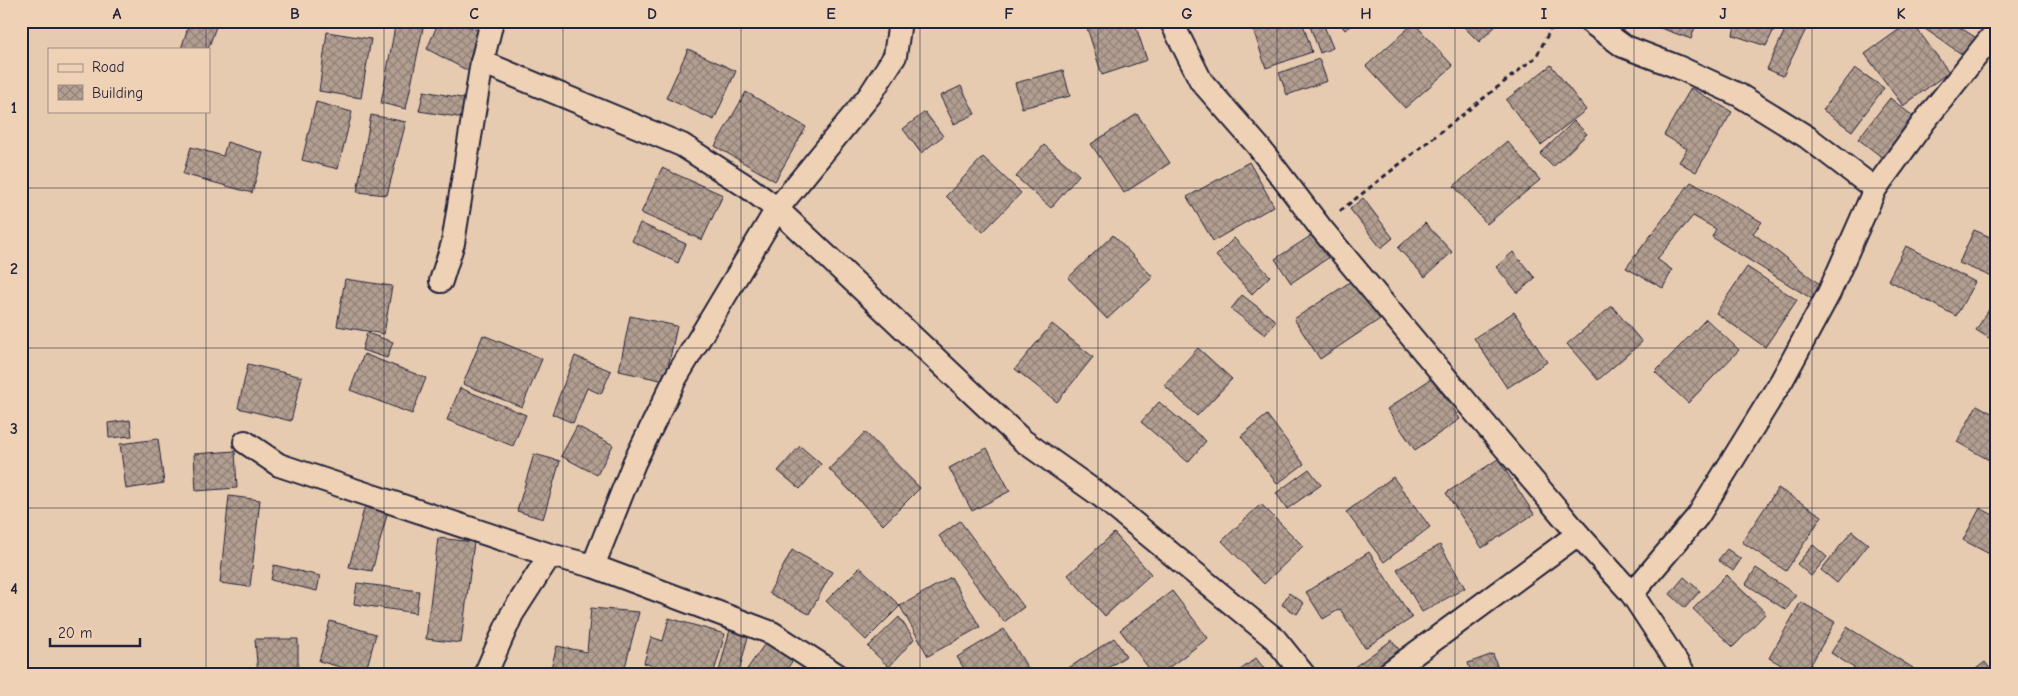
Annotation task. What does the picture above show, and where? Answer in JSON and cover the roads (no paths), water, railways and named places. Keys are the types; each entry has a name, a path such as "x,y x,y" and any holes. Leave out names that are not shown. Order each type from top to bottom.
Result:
{"street":[{"path":"441,280 453,244 482,62 492,21"},
{"path":"593,566 634,463 675,379 776,209 870,95 895,56 900,21"},
{"path":"1171,21 1201,81 1258,146 1320,227 1578,534 1632,594 1685,675"},
{"path":"1589,21 1623,46 1678,67 1739,96 1807,137 1875,189"},
{"path":"1632,594 1698,516 1782,380 1829,293 1875,189 1923,123 1997,30"},
{"path":"482,62 682,145 749,188 776,209 1022,440 1101,496 1275,639 1304,675"},
{"path":"245,442 279,465 550,555 593,566 772,632 837,675"},
{"path":"1386,675 1578,534"},
{"path":"485,675 512,614 550,555"}]}
